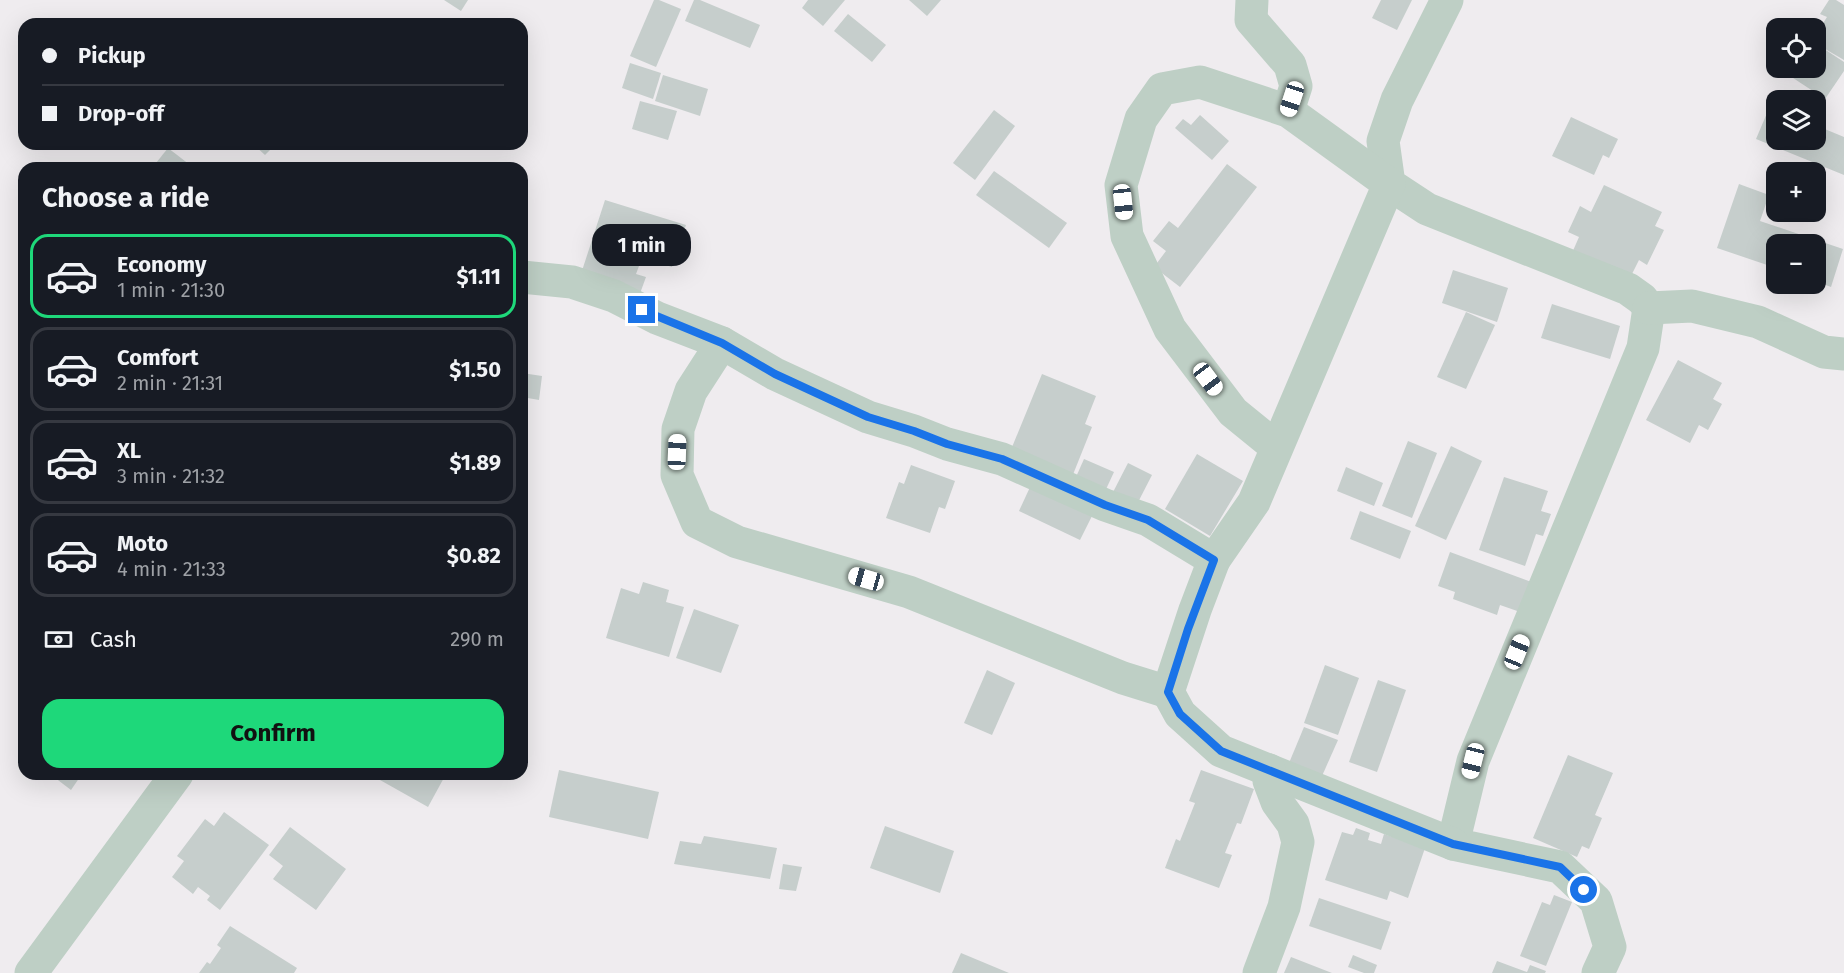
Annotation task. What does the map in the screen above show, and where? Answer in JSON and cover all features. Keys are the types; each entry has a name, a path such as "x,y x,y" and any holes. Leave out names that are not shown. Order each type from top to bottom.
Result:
{"street":[{"path":"1252,0 1251,20 1290,65 1296,86 1288,111"},
{"path":"1168,692 1188,629 1214,560 1254,502 1389,184 1383,141 1397,100 1447,0"},
{"path":"1276,447 1233,412 1170,329 1127,236 1121,185 1141,119 1161,89 1200,82 1288,111 1427,209 1628,289 1642,299 1649,308 1643,348 1473,761 1453,844"},
{"path":"528,278 572,282 614,296 657,318 722,343 775,374 868,417 947,444 1002,459 1105,505 1148,520 1214,560"},
{"path":"1649,308 1692,306 1758,322 1824,352 1844,354"},
{"path":"722,343 692,391 678,429 676,475 697,522 737,542 909,592 1123,678 1168,692 1180,714 1221,751 1453,844 1560,867 1596,901 1610,947 1598,973"},
{"path":"1259,973 1284,908 1298,842 1293,824 1277,802 1269,781 1269,770"},
{"path":"31,973 173,780"}],"building":[{"path":"444,0 468,0 461,11"},
{"path":"654,0 681,9 656,67 630,56"},
{"path":"694,0 700,0 760,25 750,48 685,21"},
{"path":"808,0 845,0 823,26 802,8"},
{"path":"909,0 941,0 927,16"},
{"path":"1381,0 1412,0 1397,30 1372,18"},
{"path":"1829,0 1836,0 1844,5 1844,60 1826,49 1827,17 1820,14"},
{"path":"848,14 886,45 872,62 834,31"},
{"path":"1826,50 1844,62 1844,71 1826,98 1826,90 1811,90 1793,78 1826,78"},
{"path":"630,63 661,73 653,99 622,88"},
{"path":"663,75 708,89 700,116 655,101"},
{"path":"640,101 677,111 668,140 632,129"},
{"path":"994,110 1015,126 975,180 953,163"},
{"path":"1200,115 1229,141 1212,160 1175,128 1183,119 1191,125"},
{"path":"1766,115 1766,143 1756,139"},
{"path":"1571,117 1618,139 1609,158 1603,155 1594,175 1552,156"},
{"path":"1826,130 1844,137 1844,175 1826,168 1826,162 1812,162 1783,150 1826,150"},
{"path":"166,150 171,150 186,162 157,162"},
{"path":"260,150 270,150 265,155"},
{"path":"1227,164 1257,187 1180,287 1154,267 1166,251 1153,241 1169,221 1178,228"},
{"path":"994,171 1067,223 1049,248 976,195"},
{"path":"1739,184 1766,194 1766,204 1760,221 1799,234 1766,234 1766,265 1717,248"},
{"path":"1604,185 1662,212 1655,226 1664,230 1647,265 1639,260 1629,280 1572,253 1579,237 1568,232 1580,206 1591,212"},
{"path":"605,200 686,225 672,267 642,258 636,274 646,277 638,299 579,280"},
{"path":"1826,243 1843,249 1831,287 1826,285"},
{"path":"1453,270 1508,288 1497,322 1442,303"},
{"path":"1552,304 1620,326 1610,359 1541,338"},
{"path":"1466,312 1495,325 1466,389 1437,377"},
{"path":"1678,360 1722,383 1713,399 1722,404 1708,430 1699,425 1690,443 1646,420"},
{"path":"528,374 542,376 539,400 528,398"},
{"path":"1042,374 1096,396 1085,424 1092,427 1072,477 1010,452"},
{"path":"1408,441 1437,453 1412,518 1382,506"},
{"path":"1451,446 1482,461 1446,540 1415,526"},
{"path":"1197,454 1243,481 1210,536 1165,509"},
{"path":"1084,459 1114,472 1101,500 1072,486"},
{"path":"1128,463 1152,475 1134,510 1110,498"},
{"path":"911,465 955,481 945,509 939,507 930,533 886,518 899,482 904,484"},
{"path":"1346,467 1383,483 1374,506 1337,491"},
{"path":"1504,477 1548,491 1541,511 1551,514 1543,536 1536,534 1525,566 1479,550"},
{"path":"1031,485 1093,514 1080,540 1019,511"},
{"path":"1360,511 1411,531 1400,559 1350,539"},
{"path":"1450,552 1534,583 1523,613 1500,605 1497,615 1453,599 1455,592 1438,586"},
{"path":"643,582 669,590 666,602 684,607 669,657 606,638 621,588 639,594"},
{"path":"694,609 739,625 721,673 676,658"},
{"path":"1325,665 1359,678 1338,735 1304,723"},
{"path":"987,670 1015,683 992,735 964,723"},
{"path":"1378,680 1406,690 1377,772 1349,762"},
{"path":"1304,727 1338,740 1322,776 1289,763"},
{"path":"1568,755 1613,773 1595,815 1602,818 1589,849 1582,846 1577,857 1533,838"},
{"path":"559,770 659,792 648,839 549,817"},
{"path":"1201,770 1254,789 1241,824 1237,823 1225,853 1232,855 1219,888 1165,868 1176,839 1180,841 1195,803 1189,801"},
{"path":"58,780 78,780 71,790"},
{"path":"380,780 443,780 428,807"},
{"path":"224,812 269,845 220,910 207,900 210,896 198,887 193,894 172,877 184,861 177,856 205,819 214,826"},
{"path":"885,826 954,851 940,893 870,868"},
{"path":"290,827 346,869 316,910 273,879 283,866 269,855"},
{"path":"1356,828 1370,833 1368,840 1381,844 1384,834 1425,848 1408,898 1390,891 1387,900 1325,880 1342,832 1353,835"},
{"path":"704,836 777,848 770,879 674,864 680,841 701,844"},
{"path":"783,864 802,867 796,891 779,889"},
{"path":"1554,895 1572,902 1546,966 1520,956 1542,902 1550,905"},
{"path":"1319,898 1391,922 1381,950 1309,926"},
{"path":"230,926 297,968 294,973 199,973 207,962 210,964 221,948 217,945"},
{"path":"961,953 1009,973 952,973"},
{"path":"1353,955 1377,965 1374,973 1364,973 1348,967"},
{"path":"1291,957 1332,973 1284,973"},
{"path":"1497,961 1527,972 1530,965 1546,971 1545,973 1492,973"}],"route":[{"path":"642,310 722,343 775,374 868,417 947,444 1002,459 1105,505 1148,520 1214,560 1181,649 1168,692 1180,714 1207,739 1221,751 1453,844 1560,867 1584,890"}]}
